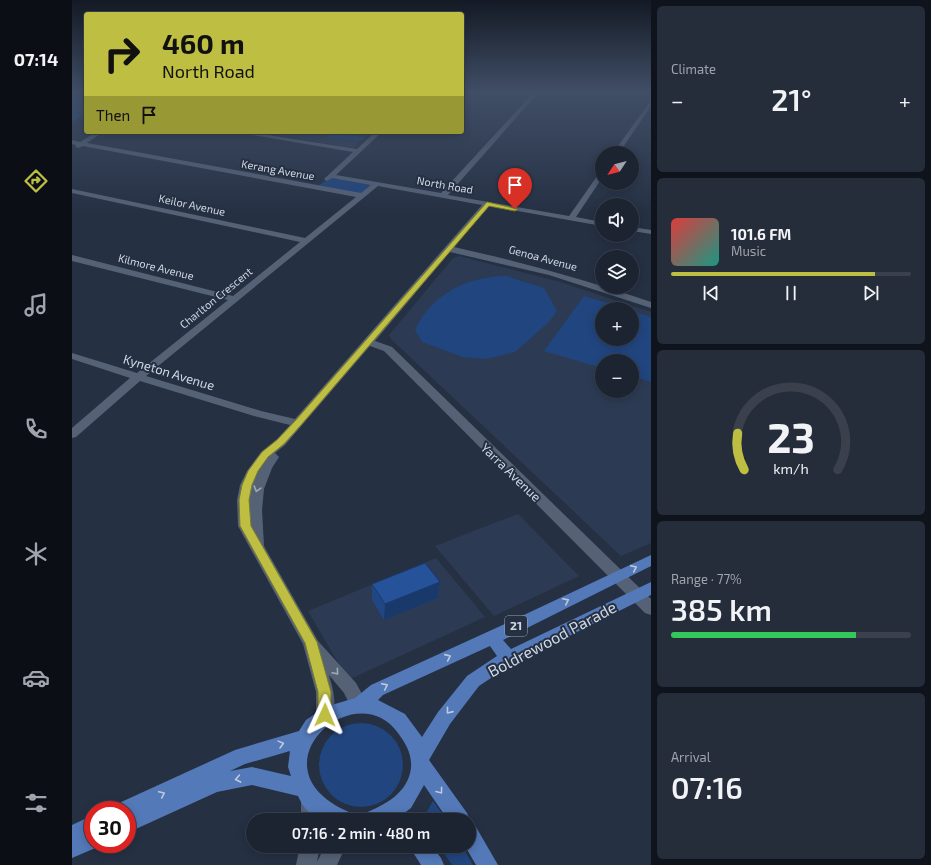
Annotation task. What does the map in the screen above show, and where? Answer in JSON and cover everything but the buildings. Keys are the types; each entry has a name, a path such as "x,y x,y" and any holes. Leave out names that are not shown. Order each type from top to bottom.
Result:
{"main road":[{"name":"Boldrewood Parade","path":"360,705 377,690 492,637 651,560"},
{"name":"Boldrewood Parade","path":"420,761 444,718 473,681 508,658 651,588"},
{"path":"492,637 508,658"},
{"path":"307,794 299,775 298,762 299,750 309,729 325,715 335,709 360,705 384,710 404,725 417,746 420,761 455,813"},
{"path":"136,805 242,756 304,738"},
{"name":"21","path":"388,813 401,805 409,796 417,780 420,761"},
{"path":"136,819 216,783 252,776 307,794 329,813"},
{"path":"72,835 84,830"},
{"path":"72,848 84,843"},
{"path":"476,845 488,865"},
{"path":"425,853 434,865"}],"street":[{"path":"443,196 498,133"},
{"path":"621,146 629,133"},
{"path":"72,149 97,134"},
{"path":"251,134 358,151"},
{"path":"317,187 377,134"},
{"name":"Kerang Avenue","path":"72,142 363,196"},
{"name":"North Road","path":"331,176 595,223"},
{"path":"571,218 595,183"},
{"name":"Charlton Crescent","path":"72,434 137,377 377,184"},
{"name":"Keilor Avenue","path":"72,190 307,241"},
{"path":"360,705 350,688 311,642 257,545 254,509 255,496 264,469 281,442 450,249 487,204"},
{"path":"639,230 651,232"},
{"name":"Genoa Avenue","path":"450,249 539,269 582,281 651,305"},
{"name":"Kilmore Avenue","path":"72,258 235,299"},
{"name":"Yarra Avenue","path":"366,345 393,356 651,609"},
{"name":"Kyneton Avenue","path":"72,356 295,426"},
{"path":"311,642 325,692 325,715"},
{"path":"307,794 310,813"},
{"path":"306,865 309,853"},
{"path":"326,865 332,853"}],"shaded area":[{"path":"272,134 369,134 353,148"},
{"path":"331,134 365,137 360,141 326,138"},
{"path":"331,176 377,184 363,196 317,187"},
{"path":"459,256 560,282 621,302 595,302 595,346 639,346 639,308 651,312 651,543 621,556 391,339 389,335 453,258"},
{"path":"506,276 544,288 557,311 549,322 515,352 486,359 463,357 422,342 415,330 422,317 441,297 464,284 491,277"},
{"path":"584,296 604,302 595,302 595,346 639,346 639,313 651,317 651,382 639,378 639,354 595,354 595,366 544,351"},
{"path":"518,514 579,576 494,616 435,546"},
{"path":"436,558 485,617 348,680 308,611"},
{"path":"361,723 377,726 391,735 400,749 403,765 400,781 391,795 377,804 361,807 345,804 331,795 322,781 319,765 322,749 331,735 345,726"},
{"path":"433,801 442,813 426,813"},
{"path":"444,853 466,853 473,865 452,865"}],"route":[{"path":"325,715 325,692 311,642 245,526 244,500 247,485 253,471 265,454 281,442 298,423 450,249 487,204 515,209"}]}
